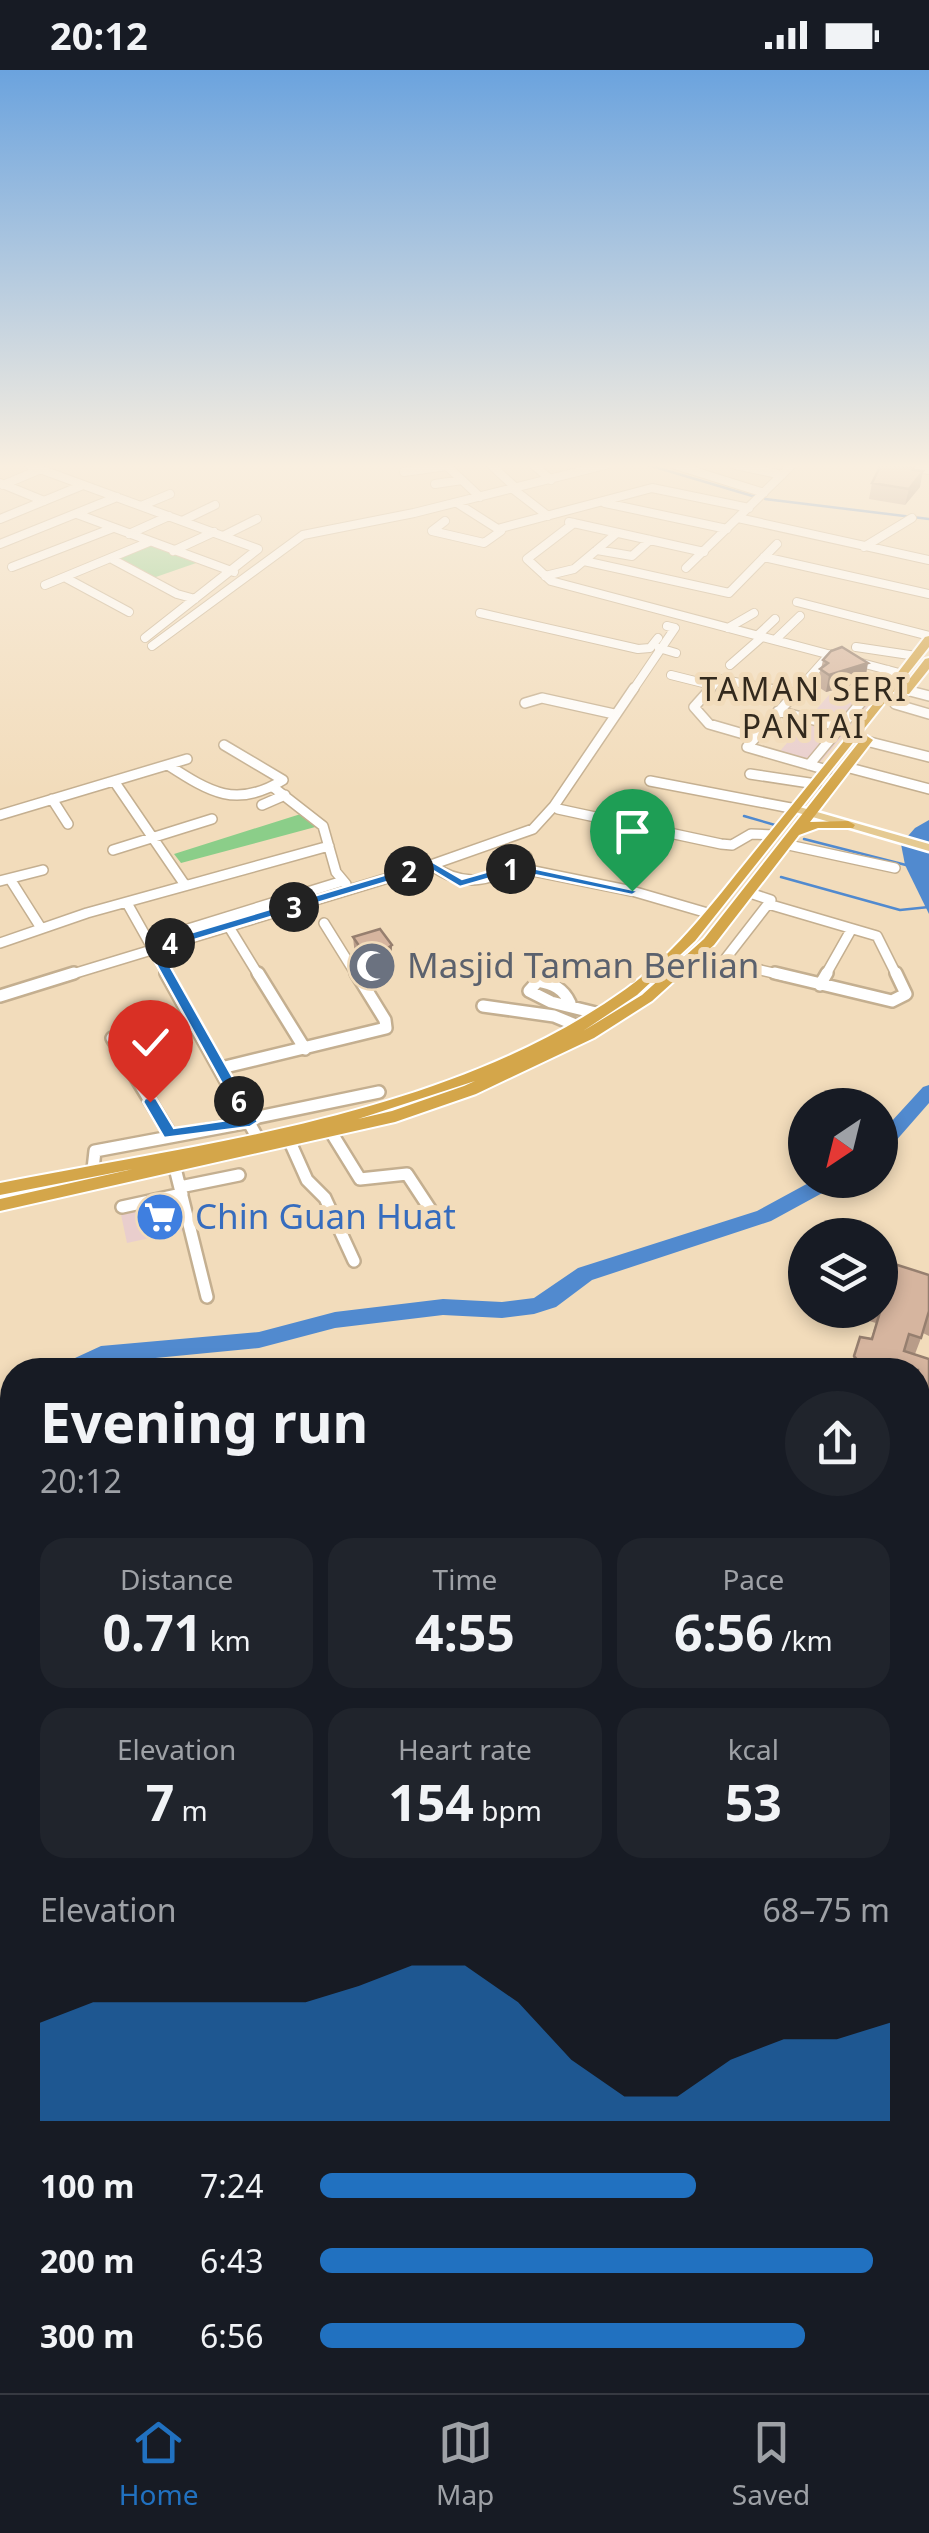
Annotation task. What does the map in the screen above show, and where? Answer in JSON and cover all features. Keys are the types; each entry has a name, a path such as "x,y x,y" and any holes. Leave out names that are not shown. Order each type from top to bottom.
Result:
{"highway":[{"path":"804,809 816,784 846,767 925,665 929,638"},
{"path":"0,1206 330,1132 470,1090 607,1025 675,974 709,942 903,674 925,665"},
{"path":"830,777 828,805 849,823"},
{"path":"0,1189 93,1169 252,1126 378,1106 462,1080 600,1014 661,968 783,838 816,824 849,823"}],"main road":[{"path":"804,809 929,848"}],"street":[{"path":"45,586 78,573"},
{"path":"139,573 176,594 195,599"},
{"path":"227,573 148,642 248,574"},
{"path":"543,573 903,674"},
{"path":"545,576 556,573"},
{"path":"635,573 723,593 731,592 749,573"},
{"path":"835,573 929,594"},
{"path":"66,578 129,612"},
{"path":"797,602 929,638"},
{"path":"480,613 638,649 652,647 681,614"},
{"path":"728,628 754,613"},
{"path":"775,640 800,616"},
{"path":"730,665 775,619"},
{"path":"0,996 151,944 348,885 431,865 538,827 675,628 667,626"},
{"path":"856,647 925,665"},
{"path":"658,648 676,652"},
{"path":"830,654 747,747 809,765 830,777"},
{"path":"809,765 888,670"},
{"path":"671,675 712,685"},
{"path":"754,737 709,724 694,712 694,707 712,685 727,678 794,694"},
{"path":"906,690 929,696"},
{"path":"525,703 542,698 614,714"},
{"path":"895,704 929,714"},
{"path":"778,712 840,727"},
{"path":"866,741 929,757"},
{"path":"168,765 223,797 273,787 283,781 224,746"},
{"path":"0,815 187,759"},
{"path":"846,767 929,789"},
{"path":"750,774 816,784"},
{"path":"114,781 185,885"},
{"path":"650,781 804,809"},
{"path":"273,787 319,821 348,885"},
{"path":"262,805 286,795"},
{"path":"52,799 68,824"},
{"path":"558,809 721,844 737,843"},
{"path":"113,850 212,819"},
{"path":"724,862 737,843 751,834 783,838 895,868"},
{"path":"0,944 185,885 329,846"},
{"path":"431,865 460,884 514,868 527,858"},
{"path":"514,868 632,891 712,914"},
{"path":"41,928 5,880 44,870"},
{"path":"151,944 229,926 348,885"},
{"path":"744,897 768,904 851,930 876,936 906,994 892,1001 726,960 768,904"},
{"path":"126,903 252,1126"},
{"path":"221,1068 381,1032 387,1025 324,923"},
{"path":"229,926 306,1048"},
{"path":"820,985 851,930"},
{"path":"570,1003 600,1014"},
{"path":"483,1006 544,1014 578,1026"},
{"path":"112,1038 170,1134"},
{"path":"93,1169 95,1151 170,1134 252,1126 379,1092"},
{"path":"330,1132 360,1179 408,1174 430,1210"},
{"path":"290,1142 307,1180 325,1198 354,1261"},
{"path":"175,1168 206,1298"},
{"path":"122,1206 239,1175"}],"shaded area":[{"path":"829,695 868,706 814,770 773,759"},
{"path":"178,1193 187,1230 127,1243 119,1205"}],"green space":[{"path":"307,812 319,826 181,863 174,854"}],"water":[{"path":"929,820 929,914 905,865 901,844 915,828"}],"building":[{"path":"842,647 868,663 829,675 820,669 828,663 823,660 831,651"},
{"path":"380,929 392,945 385,950 391,961 373,966 353,937"},
{"path":"898,1265 929,1275 929,1311 921,1338 909,1334 904,1351 926,1358 856,1358 860,1337 872,1339 875,1328 898,1328"}],"waterway":[{"path":"744,816 775,825"},
{"path":"804,839 906,865"},
{"path":"781,877 900,910 929,907"},
{"path":"898,1126 929,1091"},
{"path":"95,1358 259,1340 335,1320 443,1307 502,1310 534,1306 549,1301 585,1274 764,1216 797,1198"}],"place":[{"name":"Masjid Taman Berlian","path":"372,966"},
{"name":"Chin Guan Huat","path":"160,1217"}],"district":[{"name":"TAMAN SERI PANTAI","path":"804,708"}],"route":[{"path":"150,1102 170,1134 250,1122 153,948 431,865 460,884 514,868 632,891"}]}
